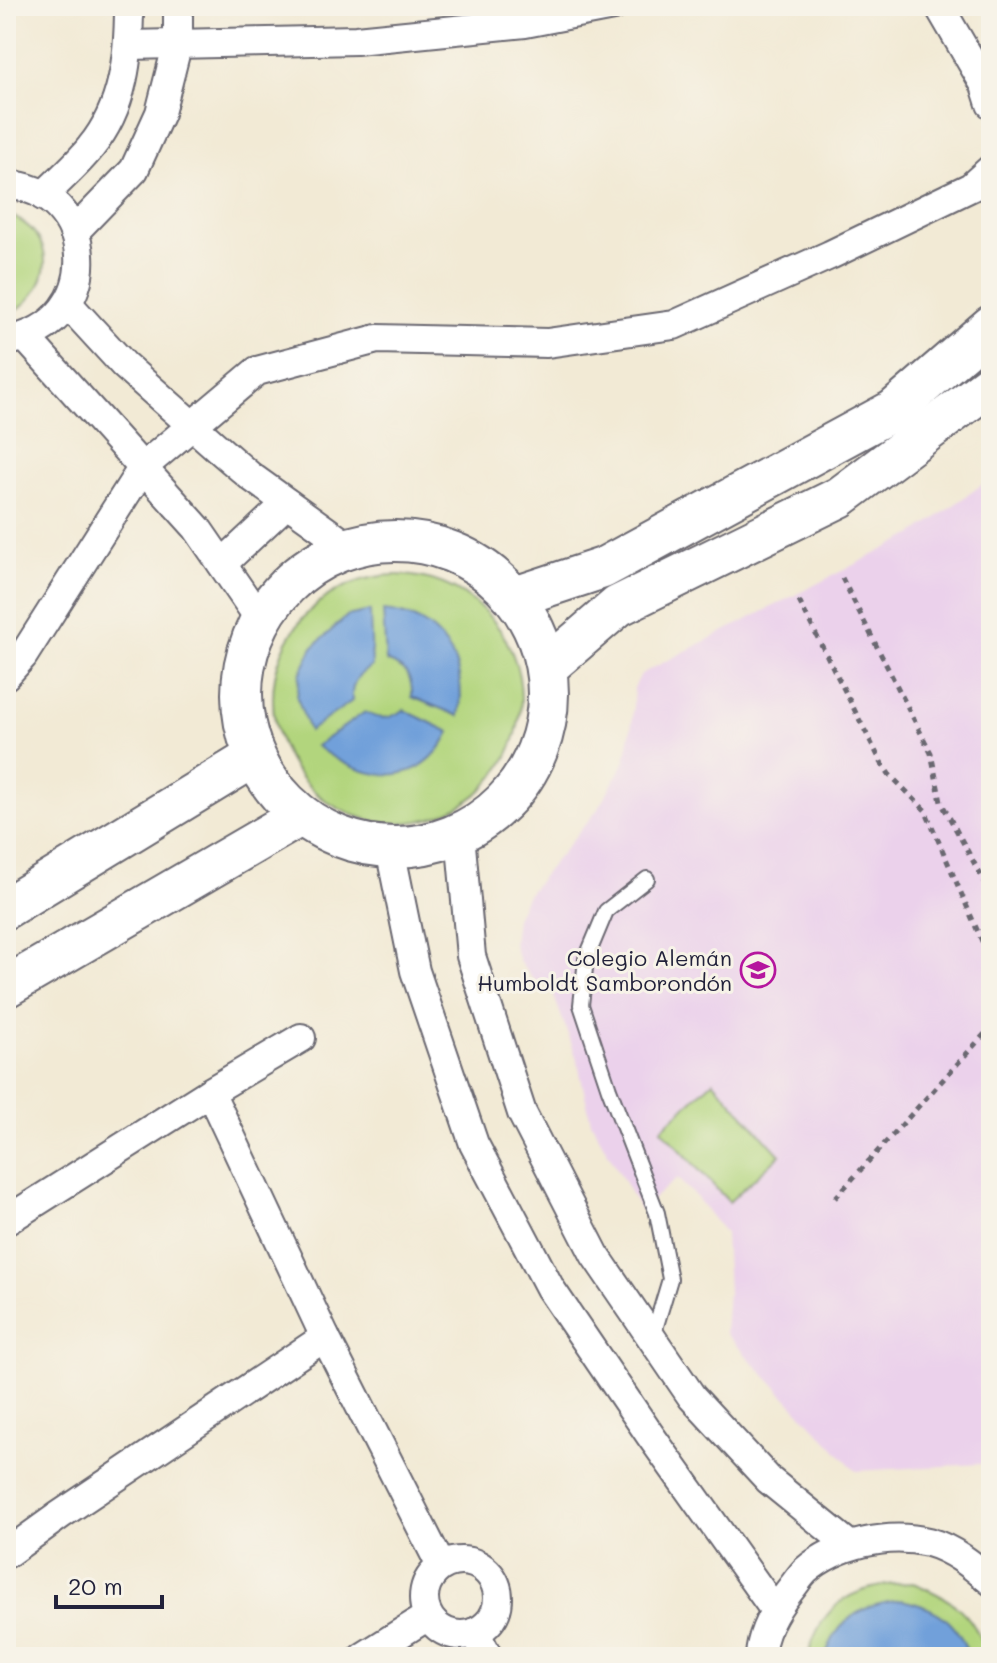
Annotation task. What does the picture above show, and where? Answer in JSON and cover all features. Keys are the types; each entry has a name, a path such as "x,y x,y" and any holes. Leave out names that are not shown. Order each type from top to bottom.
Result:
{"street":[{"path":"43,196 92,146 118,101 129,45 129,6"},
{"path":"74,232 134,170 160,113 178,42 178,6"},
{"path":"129,45 356,40 525,23 613,6"},
{"path":"939,6 985,85 991,104"},
{"path":"6,675 23,656 102,527 143,467 257,371 377,339 547,343 674,325 971,187 991,169"},
{"path":"6,185 18,185 43,196 62,211 74,232 80,257 78,281 68,304 51,325 16,340 143,467 197,528 261,621"},
{"path":"68,304 124,365 250,476 350,548"},
{"path":"515,597 603,568 894,410 991,326"},
{"path":"547,667 618,606 840,497 991,384"},
{"path":"222,564 287,503"},
{"path":"395,541 440,547 482,566 515,597 535,630 547,667 547,717 532,765 501,805 460,834 426,845 390,849 342,840 300,816 274,789 254,757 243,711 245,665 261,621 284,589 315,564 350,548 395,541"},
{"path":"6,908 254,757"},
{"path":"6,987 300,816"},
{"path":"460,834 471,956 522,1113 595,1255 692,1397 769,1480 849,1545"},
{"path":"390,849 415,971 474,1144 550,1288 774,1609"},
{"path":"6,1221 301,1038"},
{"path":"210,1092 325,1337 441,1566"},
{"path":"6,1554 325,1337"},
{"path":"760,1657 760,1648 774,1609 806,1571 849,1545 888,1538 928,1542 966,1559 991,1581"},
{"path":"454,1561 468,1562 480,1566 491,1576 497,1587 498,1601 495,1614 487,1625 461,1635 448,1633 436,1626 428,1616 424,1602 425,1588 441,1566 454,1561"},
{"path":"363,1657 428,1616"},
{"path":"475,1632 488,1657"}],"lane":[{"path":"647,879 606,911 586,959 581,1005 609,1089 657,1213 670,1279 652,1339"}],"path":[{"path":"842,578 931,753 941,802 991,894"},
{"path":"799,601 881,762 925,810 991,962"},
{"path":"835,1198 991,1027"}],"shaded area":[{"name":"Colegio Alemán Humboldt Samborondón","path":"991,478 991,1447 981,1464 856,1471 725,1333 728,1292 725,1233 697,1198 677,1178 640,1210 591,1122 577,1059 551,988 532,978 520,963 513,943 516,918 526,896 598,809 625,761 634,688 641,674 914,534"}],"green space":[{"path":"6,214 24,223 36,235 43,249 45,264 42,279 34,293 22,306 6,316"},
{"path":"397,575 421,577 444,584 485,611 512,652 519,675 519,723 512,746 485,787 444,814 421,821 397,823 373,821 350,814 309,787 282,746 275,723 273,699 275,675 282,652 309,611 350,584 373,577"},
{"path":"713,1081 780,1155 729,1202 661,1129"},
{"path":"913,1583 961,1610 976,1630 985,1657 808,1657 822,1622 845,1599 876,1587"}],"water":[{"path":"370,611 372,666 356,680 352,701 309,731 297,697 300,674 313,647 347,616"},
{"path":"383,611 421,622 446,645 459,677 459,716 412,697 406,674 386,661"},
{"path":"404,710 450,732 437,752 422,765 406,772 389,775 370,773 334,758 316,746 365,712 384,718"},
{"path":"902,1600 926,1607 945,1618 959,1634 969,1657 825,1657 837,1632 854,1615 875,1605"}],"place":[{"name":"Colegio Alemán Humboldt Samborondón","path":"758,970"}]}
